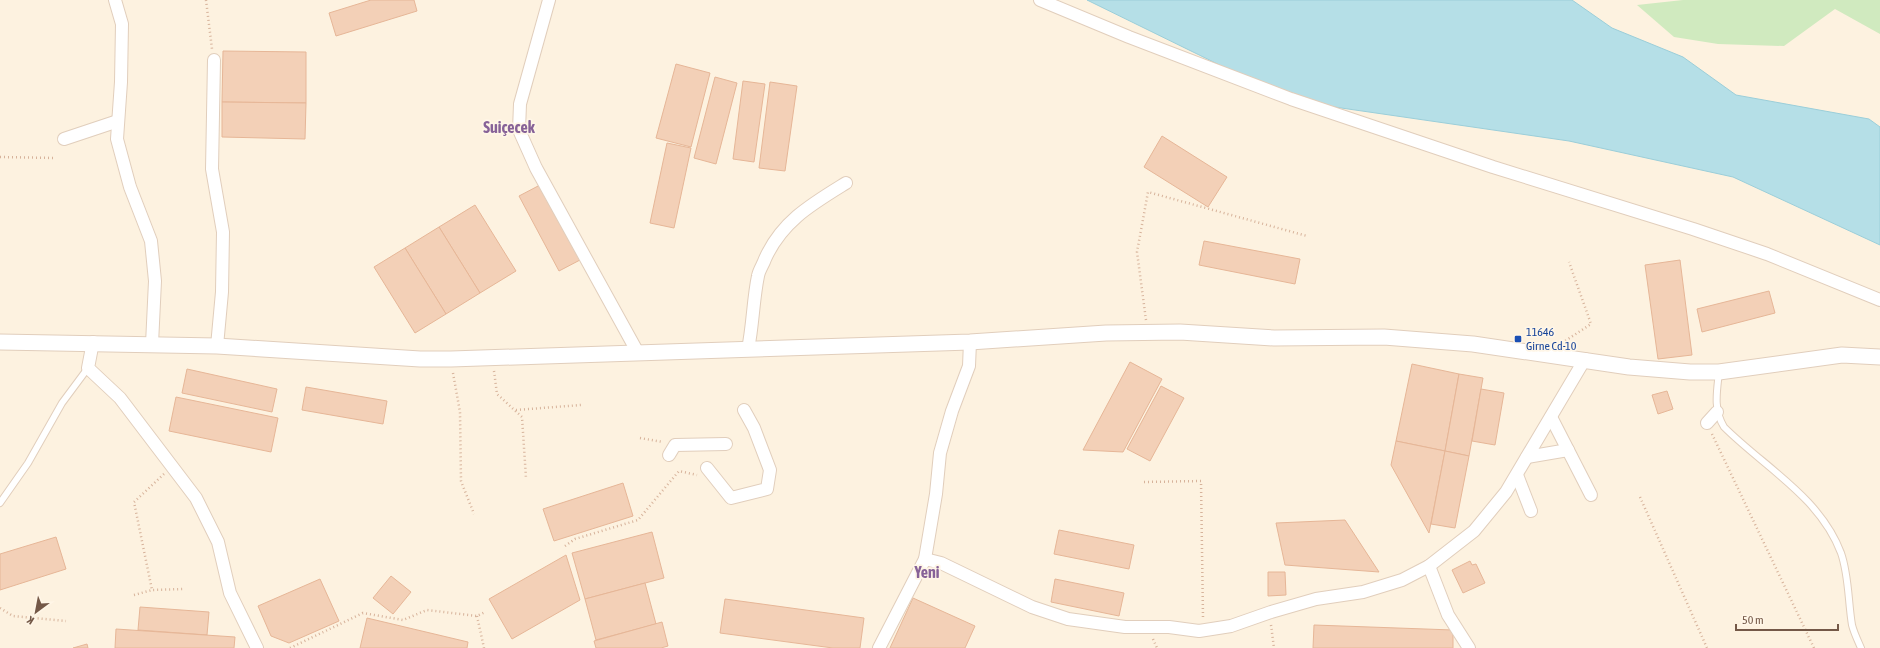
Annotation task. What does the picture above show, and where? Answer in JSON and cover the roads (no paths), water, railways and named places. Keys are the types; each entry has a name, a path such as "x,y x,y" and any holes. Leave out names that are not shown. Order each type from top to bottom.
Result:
{"street":[{"path":"116,0 122,24 121,82 117,139 130,187 151,241 155,281 152,344"},
{"path":"549,0 520,104 520,130 536,168 638,353"},
{"path":"1040,0 1129,38 1291,99 1493,167 1693,229 1767,254 1880,300"},
{"path":"214,60 212,169 223,232 222,292 217,346"},
{"path":"64,139 118,121"},
{"path":"748,349 753,326 758,275 771,246 790,222 812,203 846,183"},
{"path":"0,342 93,342 217,346 420,359 451,359 970,342 1106,333 1180,332 1274,338 1384,337 1473,344 1629,366 1690,372 1719,372 1842,355 1880,357"},
{"path":"93,342 88,368 120,398 196,498 218,542 230,593 257,648"},
{"path":"879,648 925,559 936,494 940,453 952,411 969,366 970,342"},
{"path":"925,559 941,563 1032,607 1068,619 1125,627 1169,627 1203,630 1231,626 1316,599 1364,592 1402,580 1429,566 1474,531 1506,492 1517,475 1585,359"},
{"path":"706,472 731,498 767,488 770,470 754,428 744,410"},
{"path":"1707,423 1717,412"},
{"path":"1551,417 1591,495"},
{"path":"672,450 726,444"},
{"path":"1527,457 1568,450"},
{"path":"1517,475 1531,511"},
{"path":"1429,566 1448,615 1469,648"}],"lane":[{"path":"0,503 28,463 62,403 88,368"},
{"path":"1719,372 1716,403 1720,420 1730,432 1800,494 1823,521 1834,538 1846,573 1852,627 1861,648"}],"water":[{"path":"1087,0 1572,0 1612,28 1683,57 1736,95 1869,119 1880,127 1880,245 1733,177 1569,141 1293,101"}],"place":[{"name":"11646 Girne Cd-10","path":"1518,339"}],"district":[{"name":"Suiçecek","path":"509,127"},
{"name":"Yeni","path":"927,572"}]}
